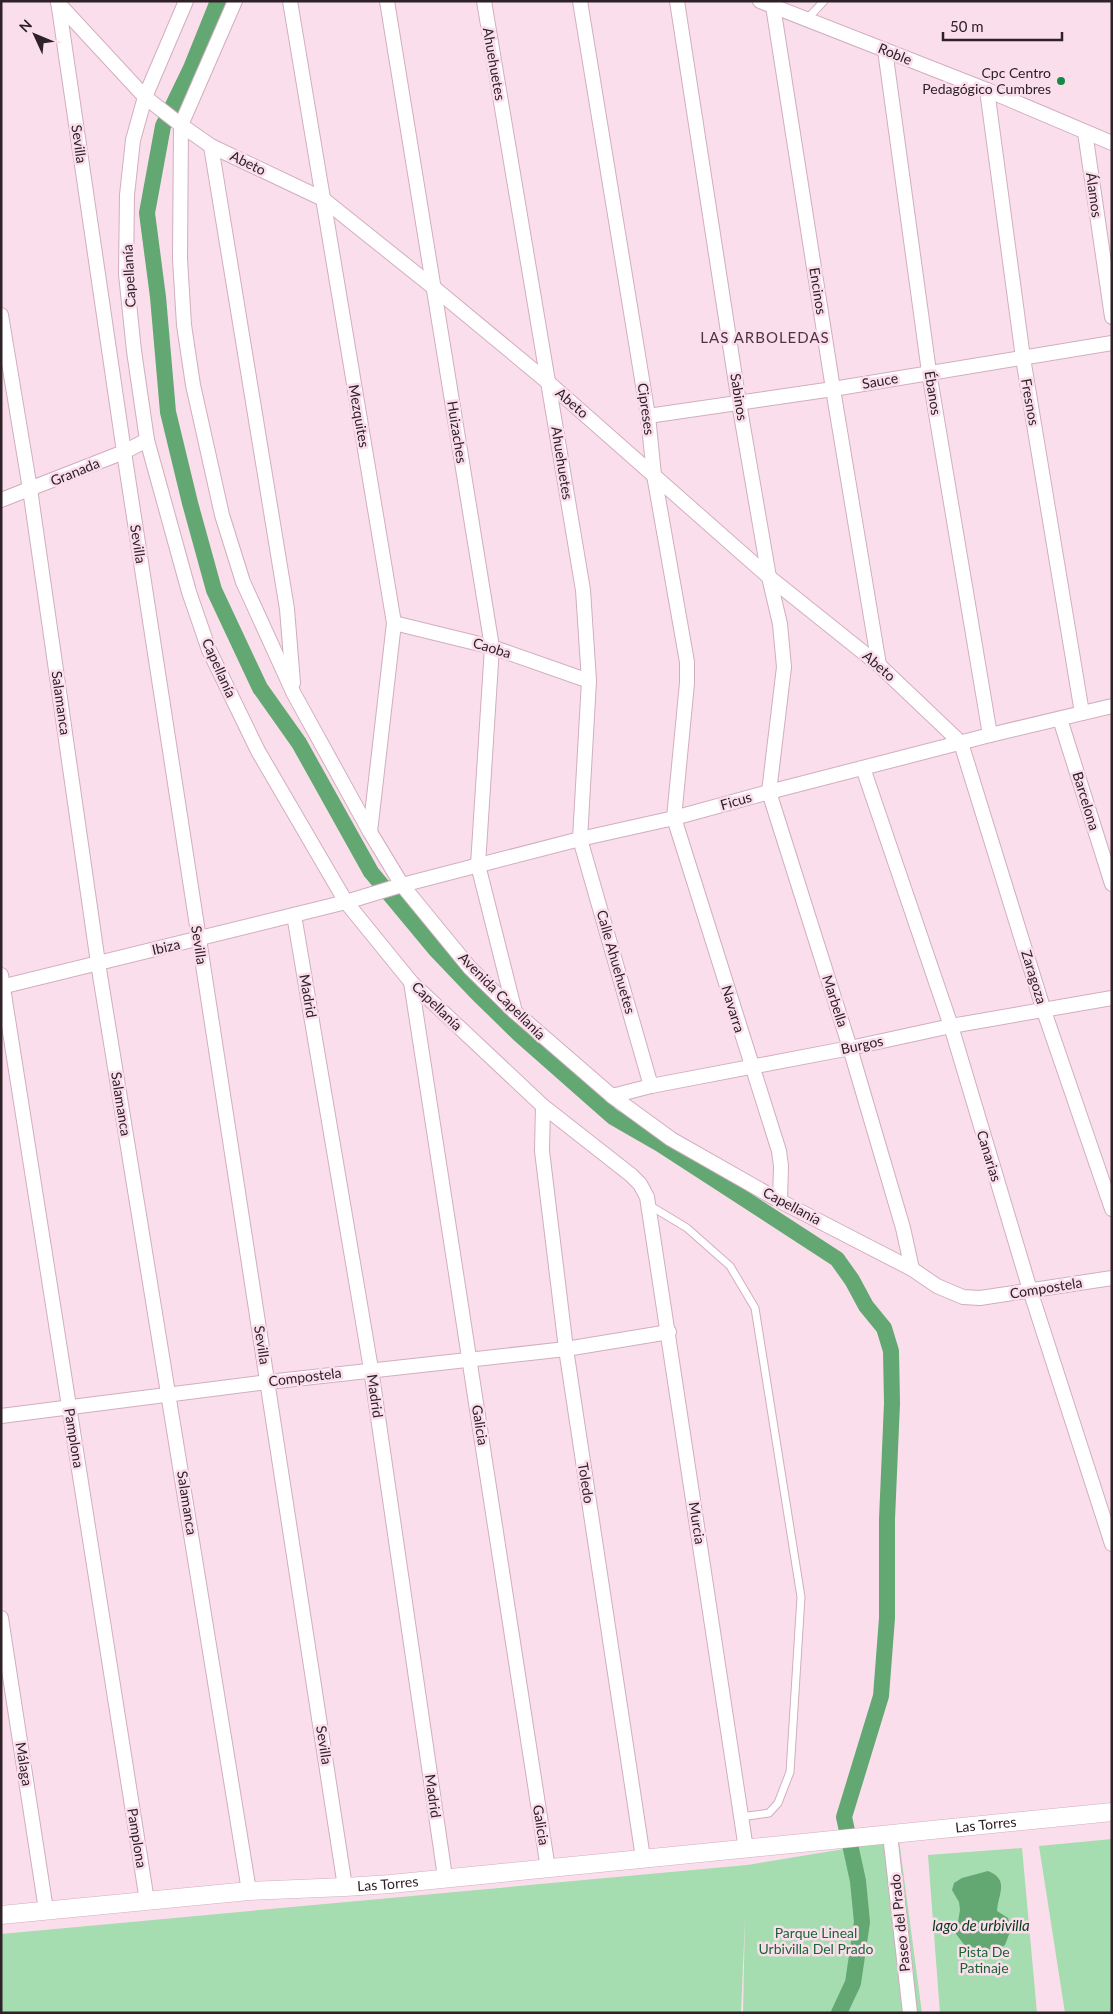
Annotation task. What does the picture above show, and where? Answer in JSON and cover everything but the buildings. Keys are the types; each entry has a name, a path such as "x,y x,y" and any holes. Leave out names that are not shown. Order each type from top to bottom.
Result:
{"street":[{"name":"Capellanía","path":"186,1 133,140 127,195 126,274 134,351 147,440 189,592 209,650 258,751 346,902 411,982 543,1106 631,1175 640,1184 648,1201"},
{"path":"235,1 176,121 184,325 193,385 222,515 243,582 294,694 370,832 397,886"},
{"name":"Mezquites","path":"290,1 394,623 370,832"},
{"name":"Huizaches","path":"387,1 492,647 478,865 515,1012"},
{"name":"Ahuehuetes","path":"484,1 583,590 589,681 580,839"},
{"name":"Cipreses","path":"580,1 648,416 654,475 686,662 686,683 674,818"},
{"name":"Sabinos","path":"677,1 739,403 780,624 784,667 769,792"},
{"name":"Abeto","path":"58,2 149,100 176,121 211,146 322,199 434,287 549,383 770,576 879,665 961,743"},
{"name":"Sevilla","path":"58,2 124,452 346,1887"},
{"name":"Roble","path":"767,4 986,90 1112,143"},
{"name":"Encinos","path":"767,4 879,665"},
{"name":"Ébanos","path":"885,50 929,372 990,735"},
{"name":"Fresnos","path":"986,90 1023,358 1082,713"},
{"name":"Álamos","path":"1085,132 1112,317"},
{"path":"211,146 287,609 294,694"},
{"name":"Salamanca","path":"1,315 30,489 98,963 249,1891"},
{"name":"Sauce","path":"648,416 833,389 1112,343"},
{"name":"Granada","path":"1,500 124,452 147,440"},
{"name":"Caoba","path":"394,623 492,647 589,681"},
{"name":"Ficus","path":"360,898 397,886 478,865 674,818 990,735 1112,706"},
{"name":"Barcelona","path":"1060,719 1112,884"},
{"name":"Zaragoza","path":"961,743 1044,1011 1112,1209"},
{"name":"Canarias","path":"863,768 951,1026 1030,1290 1112,1544"},
{"name":"Marbella","path":"769,792 850,1048 903,1228 912,1269"},
{"name":"Navarra","path":"674,818 779,1151 781,1166 780,1201"},
{"name":"Calle Ahuehuetes","path":"580,839 651,1086"},
{"name":"Avenida Capellanía","path":"397,886 470,968 515,1012 612,1096"},
{"name":"Ibiza","path":"2,983 98,963 360,898"},
{"name":"Madrid","path":"294,915 371,1369 445,1877"},
{"name":"Galicia","path":"411,982 548,1868"},
{"name":"Pamplona","path":"2,983 147,1901"},
{"name":"Burgos","path":"612,1096 651,1086 850,1048 951,1026 1112,998"},
{"name":"Capellanía","path":"612,1096 671,1139 780,1201 912,1269 937,1286 963,1297 980,1298"},
{"name":"Toledo","path":"543,1106 542,1151 566,1349 643,1858"},
{"name":"Murcia","path":"648,1201 746,1849"},
{"name":"Compostela","path":"980,1298 1112,1278"},
{"name":"Compostela","path":"1,1416 371,1369 566,1349 669,1332"},
{"name":"Málaga","path":"1,1618 46,1910"},
{"name":"Las Torres","path":"1,1915 249,1891 346,1887 1112,1812"},
{"name":"Paseo del Prado","path":"890,1834 910,2013"}],"lane":[{"path":"807,19 824,1"},
{"path":"648,1201 687,1228 730,1266 755,1308 801,1597 790,1772 778,1803 768,1813 741,1818"}],"green space":[{"path":"1112,1839 1112,2013 1065,2013 1039,1846"},
{"name":"Parque Lineal Urbivilla Del Prado","path":"899,1840 922,2013 743,2013 745,1918 741,2013 1,2013 1,1934 747,1865"},
{"name":"Pista De Patinaje","path":"1022,1848 1037,2013 940,2013 928,1855"}],"water":[{"name":"lago de urbivilla","path":"988,1871 995,1875 1001,1883 997,1911 1008,1918 1011,1929 1005,1945 997,1950 966,1947 956,1934 960,1910 959,1902 952,1890 954,1883 962,1878"}],"waterway":[{"path":"218,1 191,68 163,126 147,213 158,297 168,412 214,590 260,688 299,743 371,872 435,949 477,993 520,1035 613,1117 660,1144 837,1259 852,1280 866,1306 884,1328 891,1351 892,1403 887,1519 887,1618 881,1696 844,1817 858,1881 862,1922 853,1983 839,2013"}],"place":[{"name":"Cpc Centro Pedagógico Cumbres","path":"1061,81"}],"district":[{"name":"LAS ARBOLEDAS","path":"765,338"}]}
